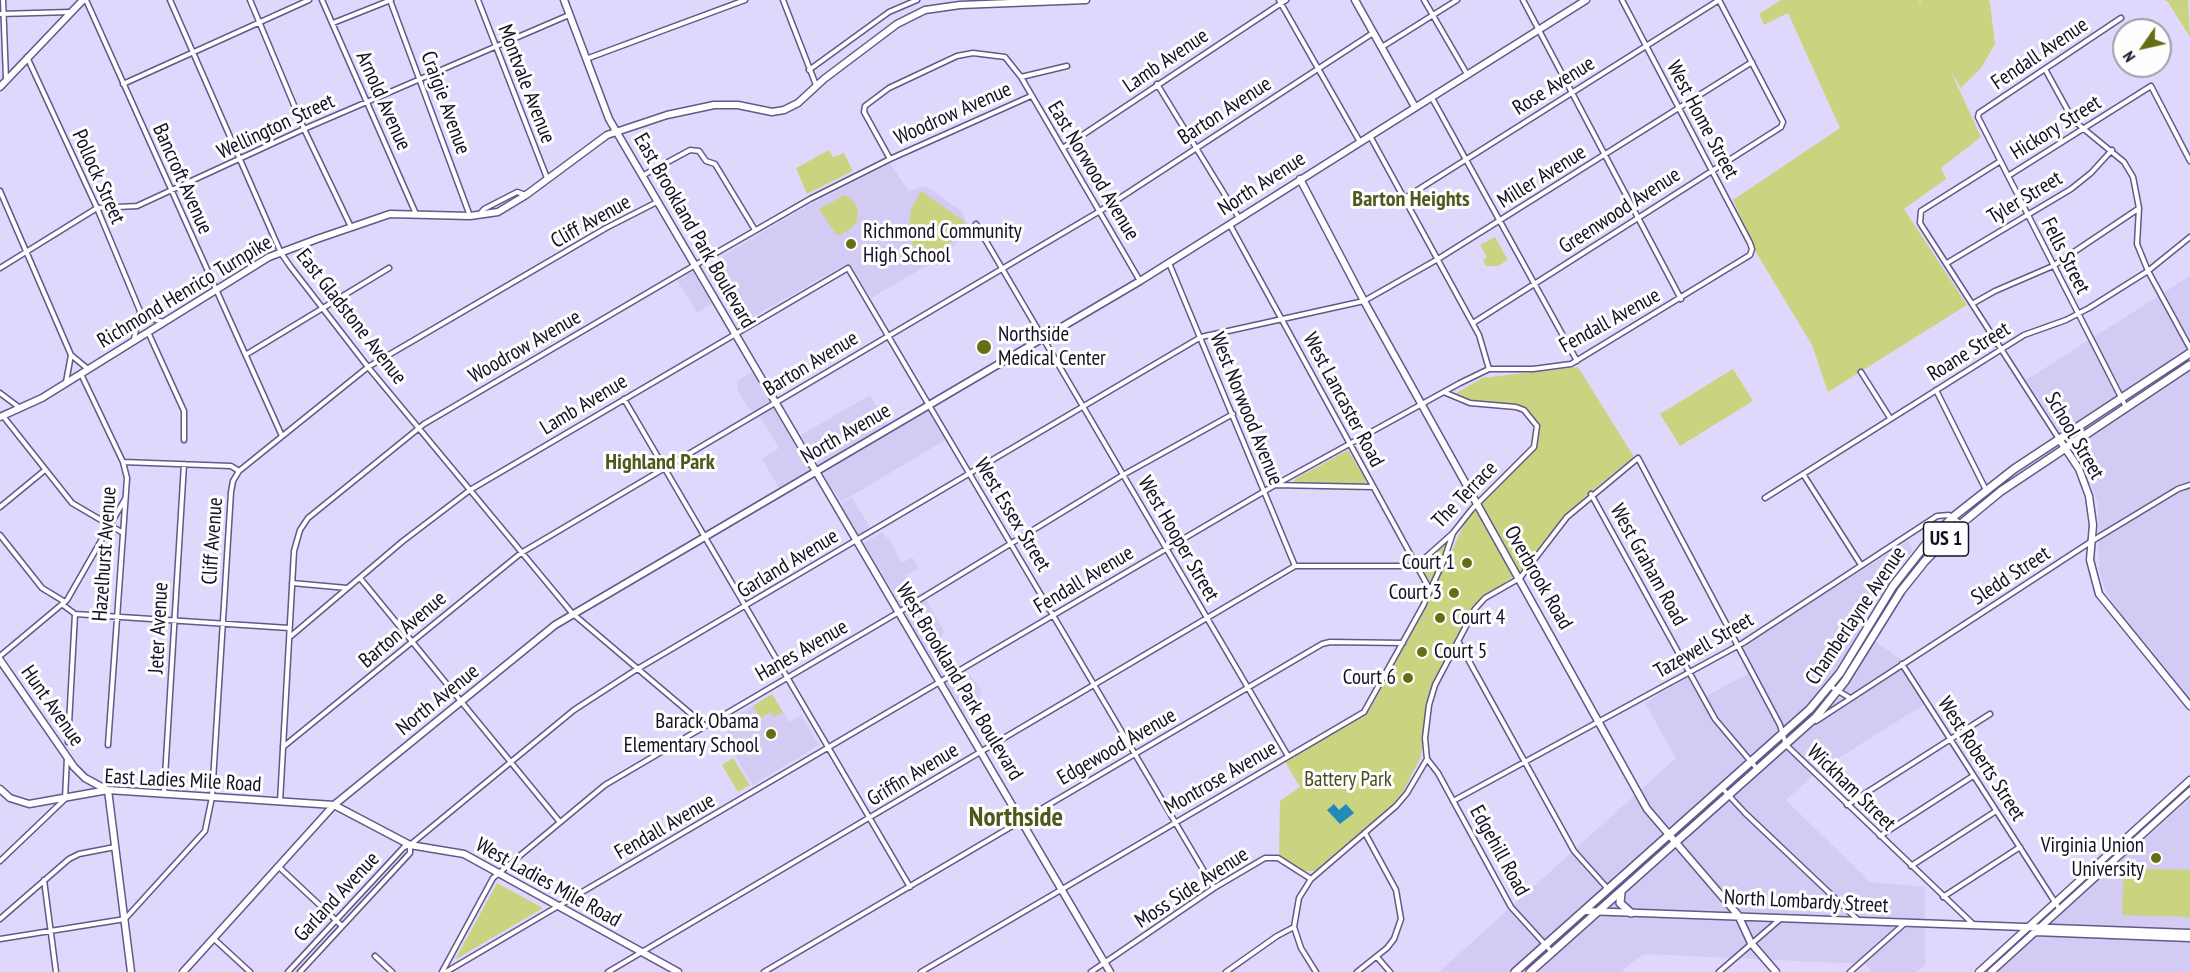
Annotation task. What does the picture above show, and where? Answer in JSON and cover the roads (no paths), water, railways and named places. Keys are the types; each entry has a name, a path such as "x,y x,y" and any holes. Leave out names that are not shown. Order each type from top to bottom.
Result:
{"main road":[{"name":"Chamberlayne Avenue","path":"1515,972 1783,734 1830,686 1893,586 1926,544 1953,517 1986,490 2059,439 2190,352"},
{"name":"Chamberlayne Avenue","path":"1530,972 1805,728 1838,692 1901,591 1925,561 1961,524 1995,496 2190,366"},
{"path":"1621,892 1620,903 1631,913"}],"street":[{"path":"3,0 6,79"},
{"path":"0,87 84,0"},
{"name":"Bancroft Avenue","path":"84,0 216,291 247,354 282,436"},
{"name":"East Gladstone Avenue","path":"170,0 281,253 369,367 572,614 704,725"},
{"path":"250,0 304,129 351,228"},
{"path":"123,84 309,0"},
{"name":"Arnold Avenue","path":"322,0 416,214"},
{"path":"333,24 391,0"},
{"name":"Craigie Avenue","path":"391,0 470,216"},
{"name":"Montvale Avenue","path":"478,0 547,178"},
{"name":"East Brookland Park Boulevard","path":"564,0 616,132 815,471"},
{"path":"586,60 745,0"},
{"path":"783,0 816,85"},
{"path":"809,70 889,12 917,0"},
{"name":"Richmond Henrico Turnpike","path":"2,417 66,383 147,331 263,261 281,253 390,214 479,216 504,209 604,137 667,115 714,105 780,111 794,106 816,85 897,24 919,12 944,6 1086,0"},
{"name":"Lamb Avenue","path":"1063,148 1286,0"},
{"path":"1355,0 1415,107"},
{"path":"1424,0 1467,75"},
{"path":"1382,47 1457,0"},
{"path":"1523,0 1681,299"},
{"name":"North Avenue","path":"183,972 334,805 555,625 1169,263 1586,0"},
{"name":"West Home Street","path":"1622,0 1750,243 1752,249 1750,255"},
{"path":"1719,0 1752,62"},
{"name":"Rose Avenue","path":"1405,198 1719,0"},
{"path":"1280,2 1360,142"},
{"path":"2,14 71,12"},
{"name":"Wellington Street","path":"0,268 97,208 137,206 242,160 304,129 421,81 569,15"},
{"name":"Fendall Avenue","path":"1978,117 1979,113 2112,24"},
{"name":"Barton Avenue","path":"283,747 521,552 1100,211 1374,33"},
{"path":"890,159 864,110 865,106 889,88 938,64 973,53 1005,57 1022,77 1067,66"},
{"name":"Pollock Street","path":"27,57 97,208 140,310"},
{"name":"Miller Avenue","path":"1201,337 1364,301 1438,260 1752,62"},
{"name":"Greenwood Avenue","path":"1473,323 1781,126 1783,122 1752,62"},
{"path":"2045,69 2073,120 2112,150 2124,162 2133,177 2139,208 2137,244 2148,271 2190,348"},
{"name":"East Norwood Avenue","path":"1022,77 1140,280"},
{"path":"1157,84 1239,219"},
{"name":"Hickory Street","path":"2008,176 2151,86 2190,161"},
{"name":"Woodrow Avenue","path":"280,803 286,671 291,636 289,628 296,541 308,518 419,428 695,265 890,159 1031,96"},
{"path":"1431,97 1577,361"},
{"name":"Fells Street","path":"1978,117 2127,408"},
{"path":"1370,136 1473,323 1489,369"},
{"path":"642,176 690,150 699,151 706,161 715,164 754,231"},
{"name":"Tyler Street","path":"1947,263 2071,189 2091,174 2112,150"},
{"name":"Hickory Street","path":"1919,217 1921,211 2000,162"},
{"name":"Overbrook Road","path":"1300,179 1364,301 1647,809 1668,837 1738,915 1751,944 1776,972"},
{"path":"0,191 71,355 88,369"},
{"name":"Cliff Avenue","path":"125,920 200,838 208,823 212,798 231,492 233,481 239,471 369,367 606,228 658,202"},
{"path":"1972,304 1995,291 2053,266 2139,208"},
{"name":"School Street","path":"1919,217 1972,304 2082,474 2089,495 2091,568 2098,594 2190,706"},
{"name":"West Hooper Street","path":"976,224 1288,756"},
{"name":"West Lancaster Road","path":"1230,225 1430,590"},
{"name":"Roane Street","path":"1765,498 2034,330 2078,314 2148,271 2190,237"},
{"name":"Fendall Avenue","path":"444,972 1275,485 1489,369 1533,369 1577,361 1750,255"},
{"name":"West Norwood Avenue","path":"1169,263 1295,566"},
{"path":"247,354 321,307 389,268"},
{"name":"Lamb Avenue","path":"291,636 403,541 470,490 848,268"},
{"name":"West Essex Street","path":"848,268 1215,888"},
{"path":"134,339 140,310 150,318 163,322"},
{"path":"147,331 184,411 184,440"},
{"name":"Garland Avenue","path":"288,972 404,847 410,845 574,710 638,669 971,475 1201,337"},
{"path":"66,383 71,355"},
{"path":"1861,372 1890,418"},
{"name":"Hazelhurst Avenue","path":"81,374 123,462 126,478 108,746"},
{"path":"1936,390 1986,490"},
{"path":"0,393 21,408"},
{"name":"The Terrace","path":"1416,566 1453,533 1477,504 1530,452 1536,441 1537,426 1532,416 1521,408 1470,403 1446,393"},
{"path":"624,399 910,887"},
{"name":"Hanes Avenue","path":"444,972 497,874 559,821 617,777 899,612 1123,474 1233,414"},
{"path":"2,417 72,503 123,533"},
{"name":"Wickham Street","path":"1592,494 1638,458 1738,646 1783,734 1786,745 1975,927"},
{"path":"123,462 231,466 239,471"},
{"name":"Jeter Avenue","path":"164,793 184,464"},
{"path":"0,507 45,470"},
{"name":"West Brookland Park Boulevard","path":"815,471 1110,972"},
{"path":"1803,474 1861,565"},
{"path":"1275,485 1373,487"},
{"name":"Sledd Street","path":"1805,728 2092,541 2178,489 2190,485"},
{"path":"1316,972 1301,948 1294,927 1299,898 1311,879 1396,806 1427,759 1425,738 1431,696 1479,603 1520,578 1568,517 1592,494"},
{"name":"West Graham Road","path":"1592,494 1718,723 1758,770"},
{"path":"0,658 64,604 126,497"},
{"name":"Tazewell Street","path":"1453,801 1738,646 1937,516 1945,514 1953,517"},
{"path":"1953,517 1961,524"},
{"name":"Montrose Avenue","path":"921,972 1366,709 1430,590 1453,533"},
{"path":"0,535 42,588 75,614 289,628"},
{"path":"1295,566 1416,566"},
{"name":"Griffin Avenue","path":"608,972 1295,566"},
{"path":"360,578 559,821"},
{"path":"292,583 348,588"},
{"path":"68,742 75,614"},
{"path":"1458,641 1574,850 1609,890"},
{"name":"Edgewood Avenue","path":"765,972 1326,642 1403,643"},
{"name":"Hunt Avenue","path":"0,658 67,756 85,778 108,790"},
{"name":"West Roberts Street","path":"1902,664 2060,910"},
{"path":"1830,686 1851,698"},
{"path":"1847,805 1989,714"},
{"path":"0,861 64,799 67,756"},
{"name":"Edgehill Road","path":"1427,759 1438,773 1511,907 1552,952"},
{"path":"1880,836 1973,776"},
{"path":"1979,972 2190,780"},
{"path":"1722,788 1858,920"},
{"name":"East Ladies Mile Road","path":"0,789 10,798 29,804 108,790 334,805"},
{"path":"108,790 131,972"},
{"path":"1992,972 2190,791"},
{"name":"West Ladies Mile Road","path":"334,805 410,845 464,854 639,953 678,972"},
{"path":"1911,866 1996,811"},
{"path":"1357,972 1377,957 1394,939 1399,928 1401,908 1396,890 1365,833"},
{"name":"Garland Avenue","path":"300,972 410,853 410,845"},
{"path":"0,919 44,879 74,856 115,847"},
{"path":"1943,897 2020,848"},
{"name":"Moss Side Avenue","path":"1091,972 1215,888 1269,857 1278,858 1311,879"},
{"path":"279,866 342,926"},
{"path":"44,879 56,972"},
{"name":"North Lombardy Street","path":"1586,911 1858,920 2190,938"},
{"path":"1719,972 1780,919"},
{"path":"0,939 125,920"},
{"path":"1850,972 1905,924"},
{"path":"1226,972 1277,936 1294,927"},
{"name":"North Lombardy Street","path":"2038,930 2190,933"},
{"path":"213,937 250,972"},
{"path":"375,956 392,972"},
{"path":"1377,957 1390,972"}],"water":[{"path":"1334,804 1339,810 1346,804 1354,813 1340,824 1327,810"}],"place":[{"name":"Richmond Community High School","path":"851,244"},
{"name":"Northside Medical Center","path":"984,347"},
{"name":"Court 1","path":"1467,563"},
{"name":"Court 3","path":"1454,593"},
{"name":"Court 4","path":"1440,618"},
{"name":"Court 5","path":"1422,652"},
{"name":"Court 6","path":"1408,678"},
{"name":"Barack Obama Elementary School","path":"771,734"},
{"name":"Virginia Union University","path":"2156,858"}],"district":[{"name":"Barton Heights","path":"1411,200"},
{"name":"Highland Park","path":"660,463"},
{"name":"Northside","path":"1016,818"}],"park label":[{"name":"Battery Park","path":"1348,780"}]}
